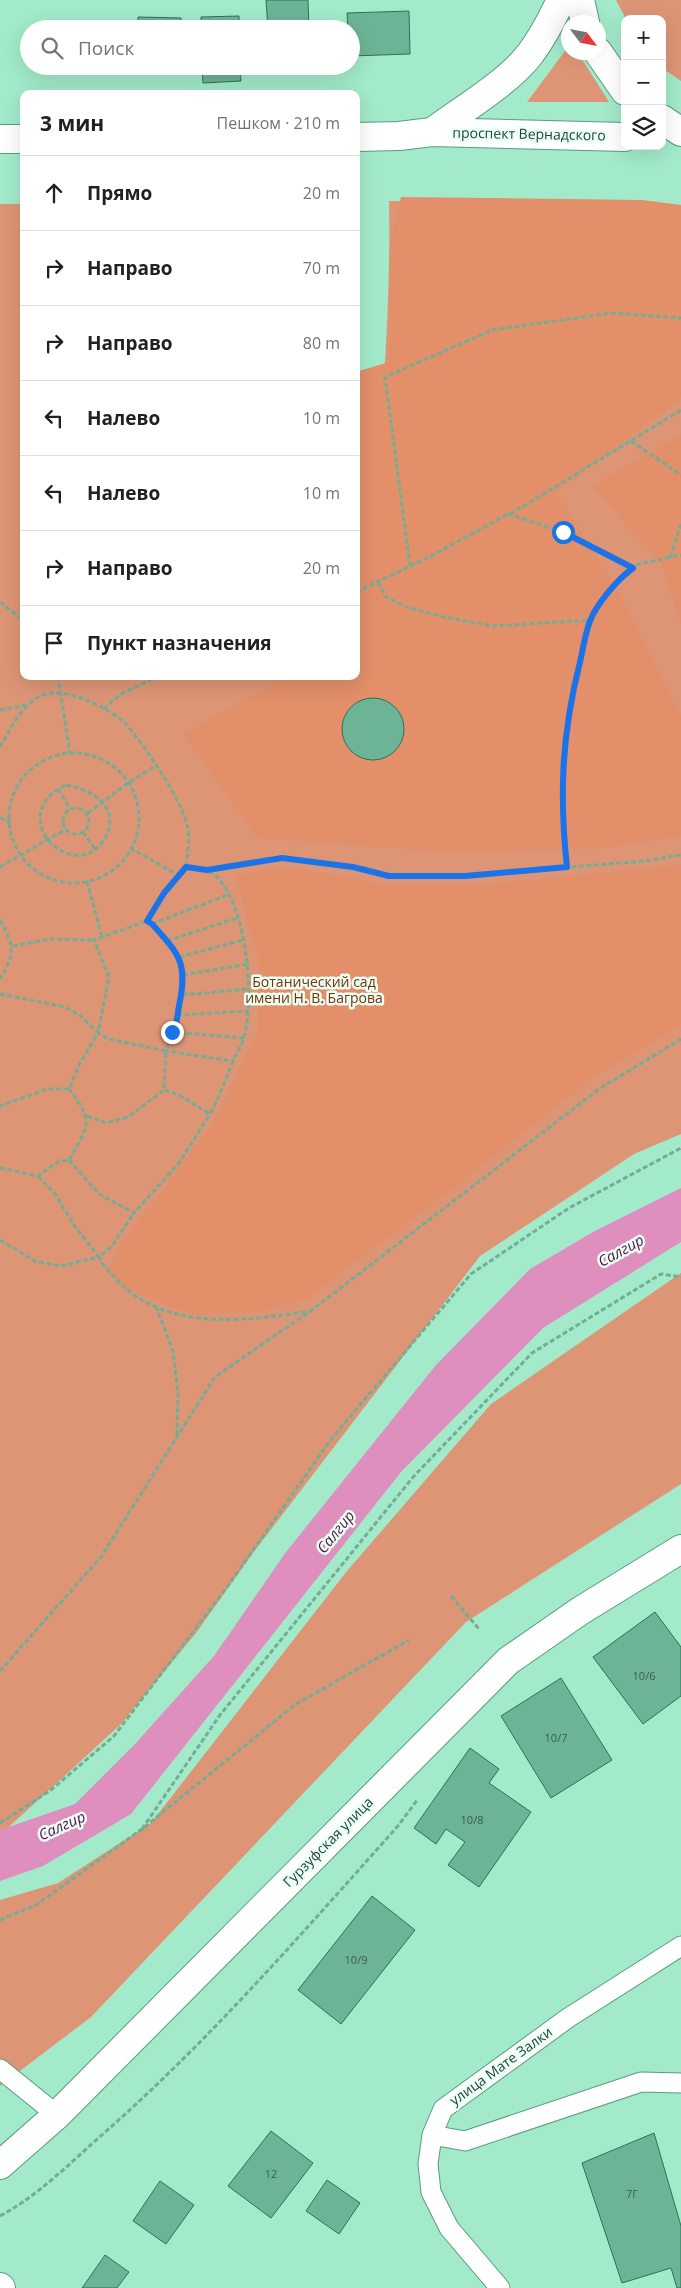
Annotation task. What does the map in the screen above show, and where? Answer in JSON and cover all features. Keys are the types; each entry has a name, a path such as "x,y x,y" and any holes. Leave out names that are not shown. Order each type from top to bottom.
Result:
{"main road":[{"name":"проспект Вернадского","path":"432,132 506,77 529,56 548,27 561,0"},
{"path":"580,0 583,15"},
{"path":"604,60 621,85"},
{"path":"666,122 681,132"},
{"name":"проспект Вернадского","path":"360,137 400,136 432,132 621,137"},
{"path":"666,138 681,138"},
{"path":"0,139 20,139"},
{"name":"Гурзуфская улица","path":"0,2164 57,2115 508,1661 580,1611 681,1549"}],"lane":[{"name":"улица Мате Залки","path":"500,2288 449,2228 431,2192 428,2164 432,2135 443,2109 568,2018 681,1946"},
{"path":"0,2069 57,2115"},
{"path":"432,2135 465,2141 641,2082 681,2084"}],"path":[{"path":"410,566 385,377 492,330 612,314 681,318"},
{"path":"360,590 508,514 681,410"},
{"path":"631,441 681,475"},
{"path":"508,514 563,532 633,568"},
{"path":"669,558 681,524"},
{"path":"567,867 563,830 562,759 570,701 590,620 619,578 633,568 639,564 681,555"},
{"path":"378,582 386,597 407,607 448,618 493,626 590,620"},
{"path":"0,602 20,618"},
{"path":"59,680 70,754"},
{"path":"104,709 119,695 150,680"},
{"path":"0,747 27,706 43,695 61,692 96,704 125,723 178,801 188,829 186,867 164,893 147,921 94,940 49,939 13,946"},
{"path":"0,710 27,706"},
{"path":"75,752 99,758 119,770 133,790 139,813 136,836 125,858 107,874 87,881 61,882 39,873 19,856 11,835 9,811 16,788 31,769 51,757 70,754 75,752"},
{"path":"88,813 128,783 155,766"},
{"path":"66,785 78,787 89,791 102,802 110,816 109,828 104,840 95,849 85,854 72,855 60,852 43,835 40,823 41,810 46,800 58,789 66,785"},
{"path":"58,789 70,809"},
{"path":"81,808 88,813 90,822 84,832 73,834 63,824 64,815 70,809 81,808"},
{"path":"0,818 10,822"},
{"path":"0,867 66,829"},
{"path":"84,832 95,849"},
{"path":"130,848 178,876"},
{"path":"186,867 207,870 282,858 353,867 389,876 465,876 681,855"},
{"path":"0,1240 36,1261 61,1266 99,1257 112,1246 134,1214 179,1163 210,1114 244,1038 248,1012 248,964 244,940 228,895 218,878 207,870"},
{"path":"87,881 102,936"},
{"path":"152,924 228,895"},
{"path":"167,940 237,918"},
{"path":"0,920 13,946 10,960 0,979"},
{"path":"147,921 167,940 179,957 183,975 182,995 176,1026 172,1032 166,1052 164,1090"},
{"path":"69,1089 80,1062 98,1033 108,977 94,940"},
{"path":"179,957 244,940"},
{"path":"183,975 248,964"},
{"path":"182,995 248,989"},
{"path":"0,994 65,1007 81,1016 98,1033 109,1039 166,1052 233,1061"},
{"path":"177,1015 248,1012"},
{"path":"172,1032 244,1038"},
{"path":"0,1671 101,1557 215,1377 312,1310 599,1089 681,1039"},
{"path":"0,1106 47,1089 69,1089"},
{"path":"69,1089 81,1104 87,1116 86,1128 69,1160"},
{"path":"164,1090 179,1095 210,1114"},
{"path":"87,1116 106,1123 128,1117 164,1090"},
{"path":"0,1823 51,1790 114,1736 227,1587 332,1438 471,1274 569,1208 681,1148"},
{"path":"69,1160 99,1194 134,1214"},
{"path":"38,1176 59,1161 69,1160"},
{"path":"0,1168 38,1176 56,1194 102,1264 129,1292 156,1306 197,1319 251,1318 312,1310"},
{"path":"142,1829 220,1715 414,1476 532,1353 661,1274 681,1277"},
{"path":"156,1306 173,1351 178,1394 177,1436"},
{"path":"451,1596 479,1629"},
{"path":"0,1920 36,1905 142,1829 296,1704 409,1640"},
{"path":"0,2216 26,2202 123,2117 247,1995 398,1826 420,1795"}],"green space":[{"path":"616,0 681,0 681,81 666,71 666,15 624,15"},
{"path":"561,56 561,60 582,60 609,102 527,102"},
{"path":"401,197 642,200 681,205 681,398 556,492 623,599 681,716 681,836 596,849 446,852 258,838 183,734 281,680 360,680 360,371 389,362 390,243"},
{"name":"Ботанический сад имени Н. В. Багрова","path":"389,201 681,206 681,1134 634,1154 480,1256 253,1553 196,1633 121,1724 0,1835 0,204 20,204 20,680 360,680 360,637 384,380 389,261"},
{"path":"681,435 681,625 662,564 592,486"},
{"path":"681,865 681,1025 592,1078 464,1180 306,1299 261,1311 193,1315 123,1287 108,1271 123,1240 164,1190 218,1115 258,1032 259,959 235,876 282,868 351,877 388,886 466,886"},
{"path":"681,1273 681,1484 466,1622 91,2017 0,2086 0,1900 58,1883 151,1823 347,1571 491,1404"}],"water":[{"name":"Салгир","path":"681,1188 681,1242 543,1328 401,1472 131,1814 43,1866 0,1881 0,1830 75,1804 135,1744 214,1656 286,1552 436,1365 530,1269 593,1232"}],"building":[{"path":"266,0 308,0 309,20 267,20"},
{"path":"409,11 410,54 360,56 360,20 347,20 347,13"},
{"path":"239,16 239,20 201,20 201,17"},
{"path":"138,17 181,18 181,20 138,20"},
{"path":"203,75 241,75 241,81 203,83"},
{"path":"373,698 385,700 395,707 402,717 404,729 402,741 395,751 385,758 373,760 361,758 351,751 344,741 342,729 344,717 351,707 361,700"},
{"path":"655,1612 681,1647 681,1696 643,1724 593,1657"},
{"path":"561,1678 612,1760 551,1798 501,1716"},
{"path":"470,1748 499,1769 489,1783 531,1812 479,1887 448,1865 465,1842 446,1829 436,1844 414,1828"},
{"path":"372,1896 415,1930 341,2024 298,1990"},
{"path":"271,2131 313,2163 271,2218 228,2186"},
{"path":"654,2133 681,2226 681,2288 677,2288 671,2268 622,2283 582,2163"},
{"path":"327,2180 360,2203 339,2234 306,2211"},
{"path":"160,2181 194,2205 166,2244 133,2221"},
{"path":"105,2255 129,2272 117,2288 82,2288"}],"route":[{"path":"172,1032 176,1026 182,995 183,975 179,957 167,940 147,921 164,893 186,867 207,870 282,858 353,867 389,876 465,876 567,867 563,830 562,759 570,701 590,620 619,578 633,568 563,532"}]}
